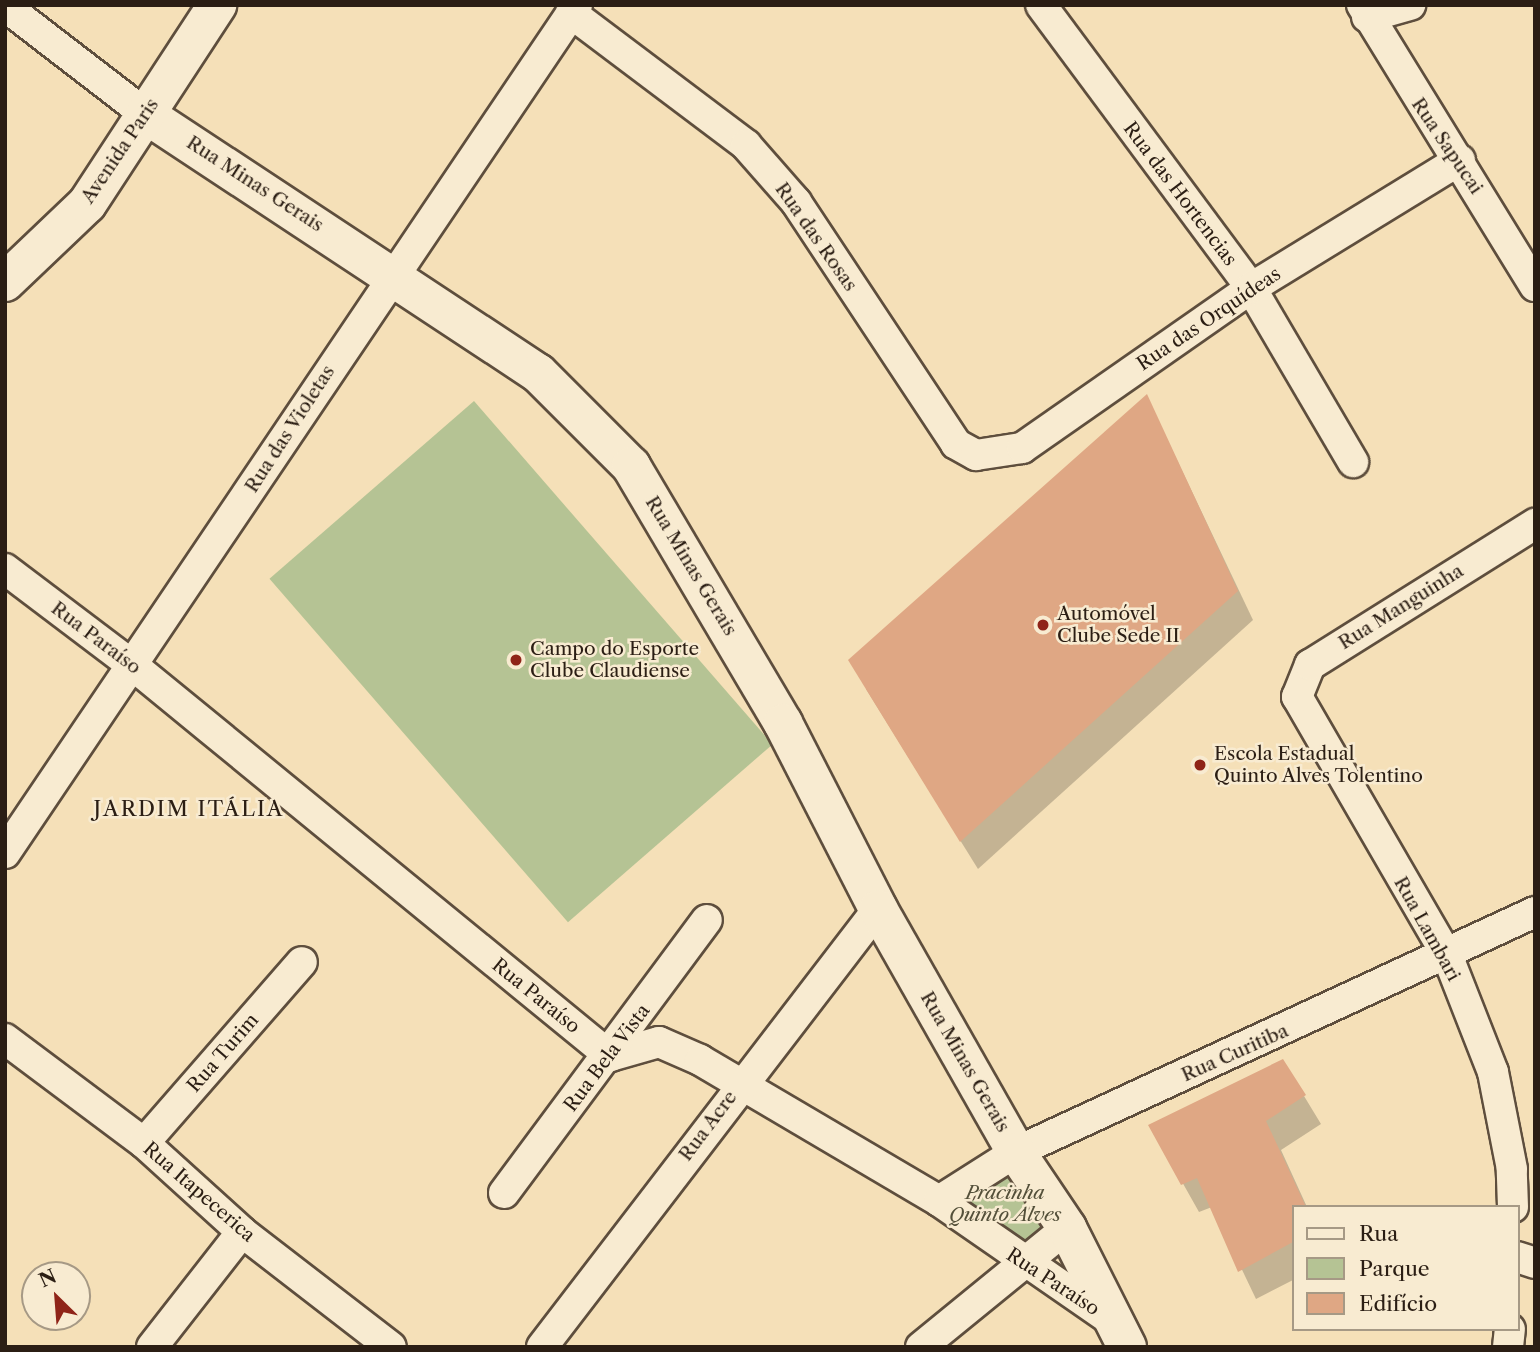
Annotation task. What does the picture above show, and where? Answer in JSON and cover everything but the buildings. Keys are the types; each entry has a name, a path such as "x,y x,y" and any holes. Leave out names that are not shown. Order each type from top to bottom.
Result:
{"street":[{"name":"Avenida Paris","path":"5,282 87,204 217,5"},
{"name":"Rua das Hortencias","path":"1041,5 1251,288 1353,462"},
{"path":"1364,11 1410,5"},
{"name":"Rua Minas Gerais","path":"5,6 145,114 392,272 538,373 631,466 783,723 878,909 1016,1152 1067,1228 1121,1334"},
{"name":"Rua das Violetas","path":"5,853 136,668 392,272 574,9"},
{"name":"Rua das Rosas","path":"574,9 746,145 796,202 956,444"},
{"name":"Rua Sapucai","path":"1364,11 1460,160 1535,286"},
{"name":"Rua das Orquídeas","path":"956,444 996,457 1022,448 1251,288 1460,160"},
{"name":"Rua Manguinha","path":"1299,711 1300,681 1310,665 1535,524"},
{"name":"Rua Paraíso","path":"5,569 136,668 610,1056 659,1042 740,1083 939,1201 1018,1262 1121,1334"},
{"name":"Rua Lambari","path":"1299,711 1448,957 1493,1072 1513,1169 1513,1205"},
{"name":"Rua Acre","path":"542,1347 740,1083 878,909"},
{"name":"Rua Curitiba","path":"939,1201 1016,1152 1448,957 1535,912"},
{"name":"Rua Bela Vista","path":"504,1193 610,1056 707,920"},
{"name":"Rua Turim","path":"144,1143 302,962"},
{"name":"Rua Itapecerica","path":"5,1039 144,1143 242,1232 391,1347"},
{"path":"921,1347 1018,1262 1067,1228"},
{"path":"152,1347 242,1232"}],"green space":[{"name":"Campo do Esporte Clube Claudiense","path":"474,401 773,744 568,922 269,579"},
{"name":"Pracinha Quinto Alves","path":"1016,1158 1058,1230 1023,1254 946,1203"}],"place":[{"name":"Automóvel Clube Sede II","path":"1043,625"},
{"name":"Campo do Esporte Clube Claudiense","path":"516,660"},
{"name":"Escola Estadual Quinto Alves Tolentino","path":"1200,765"}],"district":[{"name":"JARDIM ITÁLIA","path":"189,809"}]}
